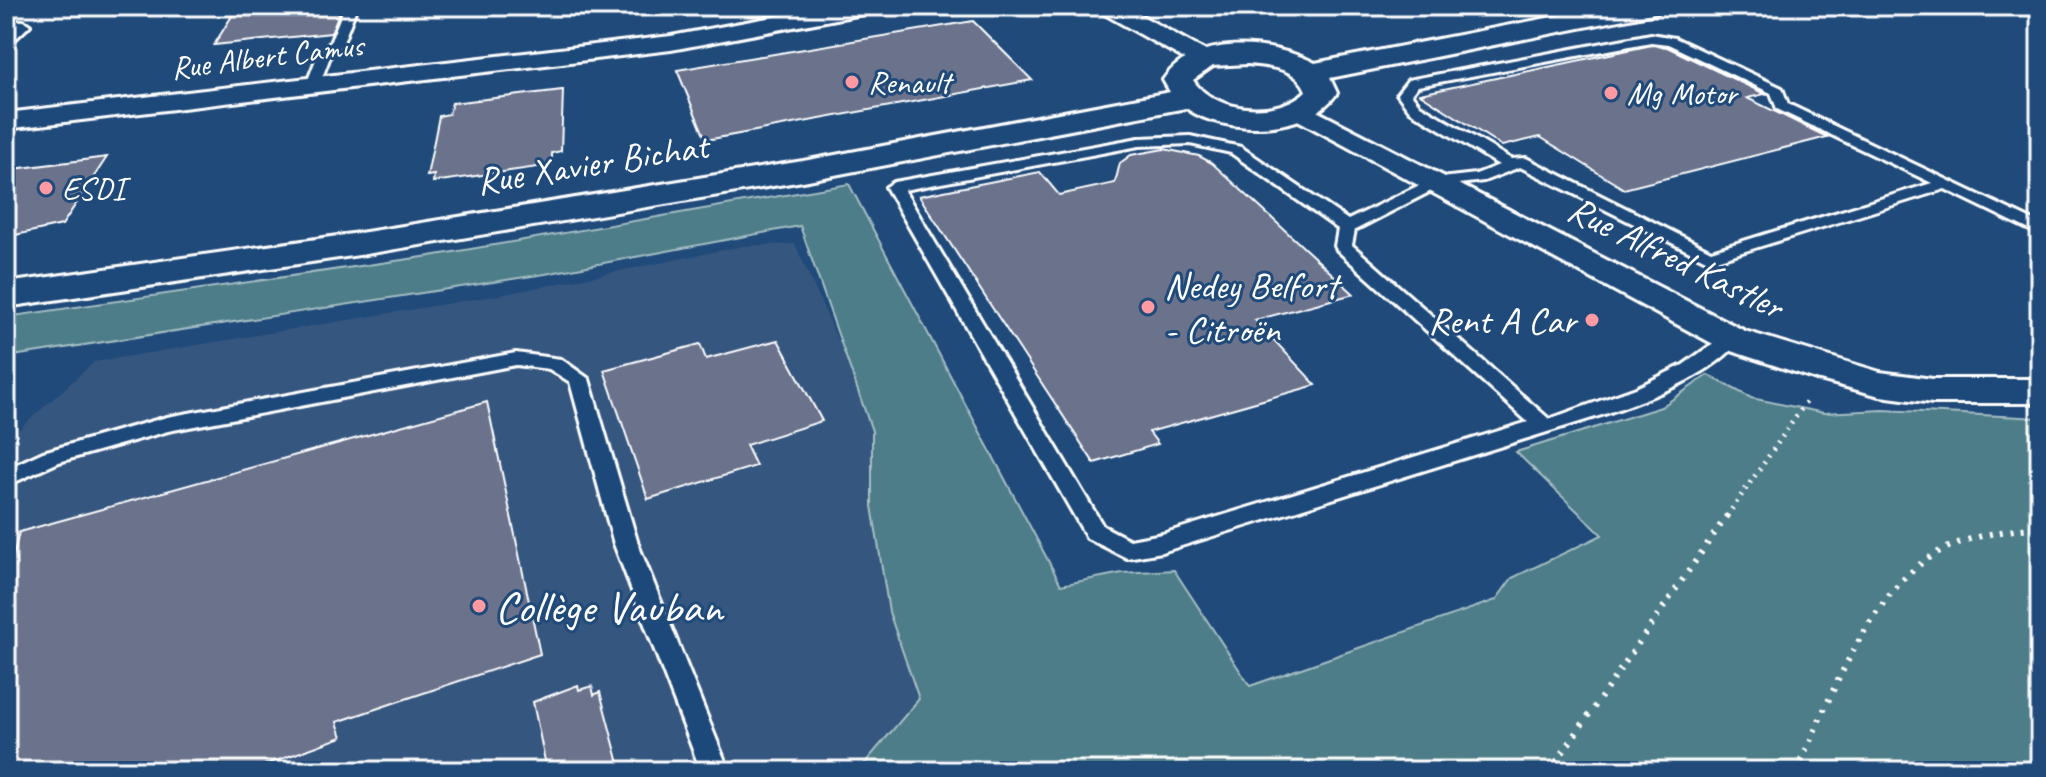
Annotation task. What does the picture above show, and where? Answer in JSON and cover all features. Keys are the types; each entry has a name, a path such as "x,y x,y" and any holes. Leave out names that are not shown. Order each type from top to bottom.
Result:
{"main road":[{"path":"1309,73 1649,6"},
{"path":"1224,56 1271,58 1309,73 1320,83 1322,93 1316,103 1301,111 1267,116 1228,114 1189,98 1178,80 1191,65 1224,56"},
{"name":"Rue Xavier Bichat","path":"6,295 382,241 757,179 1189,98"}],"street":[{"name":"Rue Albert Camus","path":"6,121 671,43 868,6"},
{"path":"1107,6 1204,60"},
{"name":"Rue Alfred Kastler","path":"1301,111 1732,339 1880,384 1933,391 2040,391"}],"lane":[{"path":"313,85 325,52 336,45 351,6"},
{"path":"6,24 24,25 6,44"},
{"path":"1510,165 1415,108 1404,94 1413,83 1651,38 1671,41 1777,91 1782,106 2040,230"},
{"path":"1347,227 1236,150 1190,140 1139,142 894,187 1095,532 1127,549 1162,543 1543,425"},
{"path":"1347,227 1438,182 1479,178 1521,161 1710,257 1946,184"},
{"path":"1347,227 1343,246 1546,427 1654,390 1717,352 1732,339"},
{"path":"6,478 51,457 167,424 516,359 554,363 579,379 626,544 715,771"}],"path":[{"path":"1550,771 1829,371"},
{"path":"1796,771 1874,617 1897,585 1923,562 1949,547 1985,535 2040,527"}],"shaded area":[{"path":"1542,6 1708,6 1587,30"},
{"name":"Collège Vauban","path":"795,244 883,441 1021,771 6,771 6,441 94,362 505,294 743,246"}],"green space":[{"path":"849,184 1061,585 1122,573 1174,570 1250,686 1496,600 1512,578 1602,535 1516,452 1661,407 1708,375 1751,398 1824,413 1883,410 2040,418 2040,771 858,771 919,699 889,612 872,506 872,431 800,226 545,274 6,357 6,317 430,256"}],"building":[{"path":"238,6 268,6 269,12 275,15 286,6 342,6 331,33 214,45"},
{"name":"Renault","path":"973,21 1032,80 706,140 677,70"},
{"path":"1652,45 1667,47 1765,94 1747,98 1827,137 1624,189 1540,137 1502,146 1420,94"},
{"path":"563,90 561,151 552,153 552,165 433,182 434,175 427,176 439,116 449,114 452,103"},
{"name":"Nedey Belfort - Citroën","path":"1164,149 1199,156 1212,163 1354,294 1255,320 1316,385 1149,432 1158,444 1094,463 919,196 1040,172 1059,195 1115,183 1120,163 1131,155"},
{"name":"ESDI","path":"107,157 62,225 6,237 6,170"},
{"path":"778,340 822,421 746,445 756,466 648,499 604,370 700,344 706,359"},
{"path":"487,402 540,654 337,722 342,737 262,766 262,771 6,771 6,585 19,532"},
{"path":"578,685 579,690 592,686 594,695 600,692 621,771 547,771 533,702"}],"place":[{"name":"Renault","path":"852,82"},
{"name":"Mg Motor","path":"1611,93"},
{"name":"ESDI","path":"46,188"},
{"name":"Nedey Belfort - Citroën","path":"1148,307"},
{"name":"Rent A Car","path":"1592,320"},
{"name":"Collège Vauban","path":"479,606"}]}
